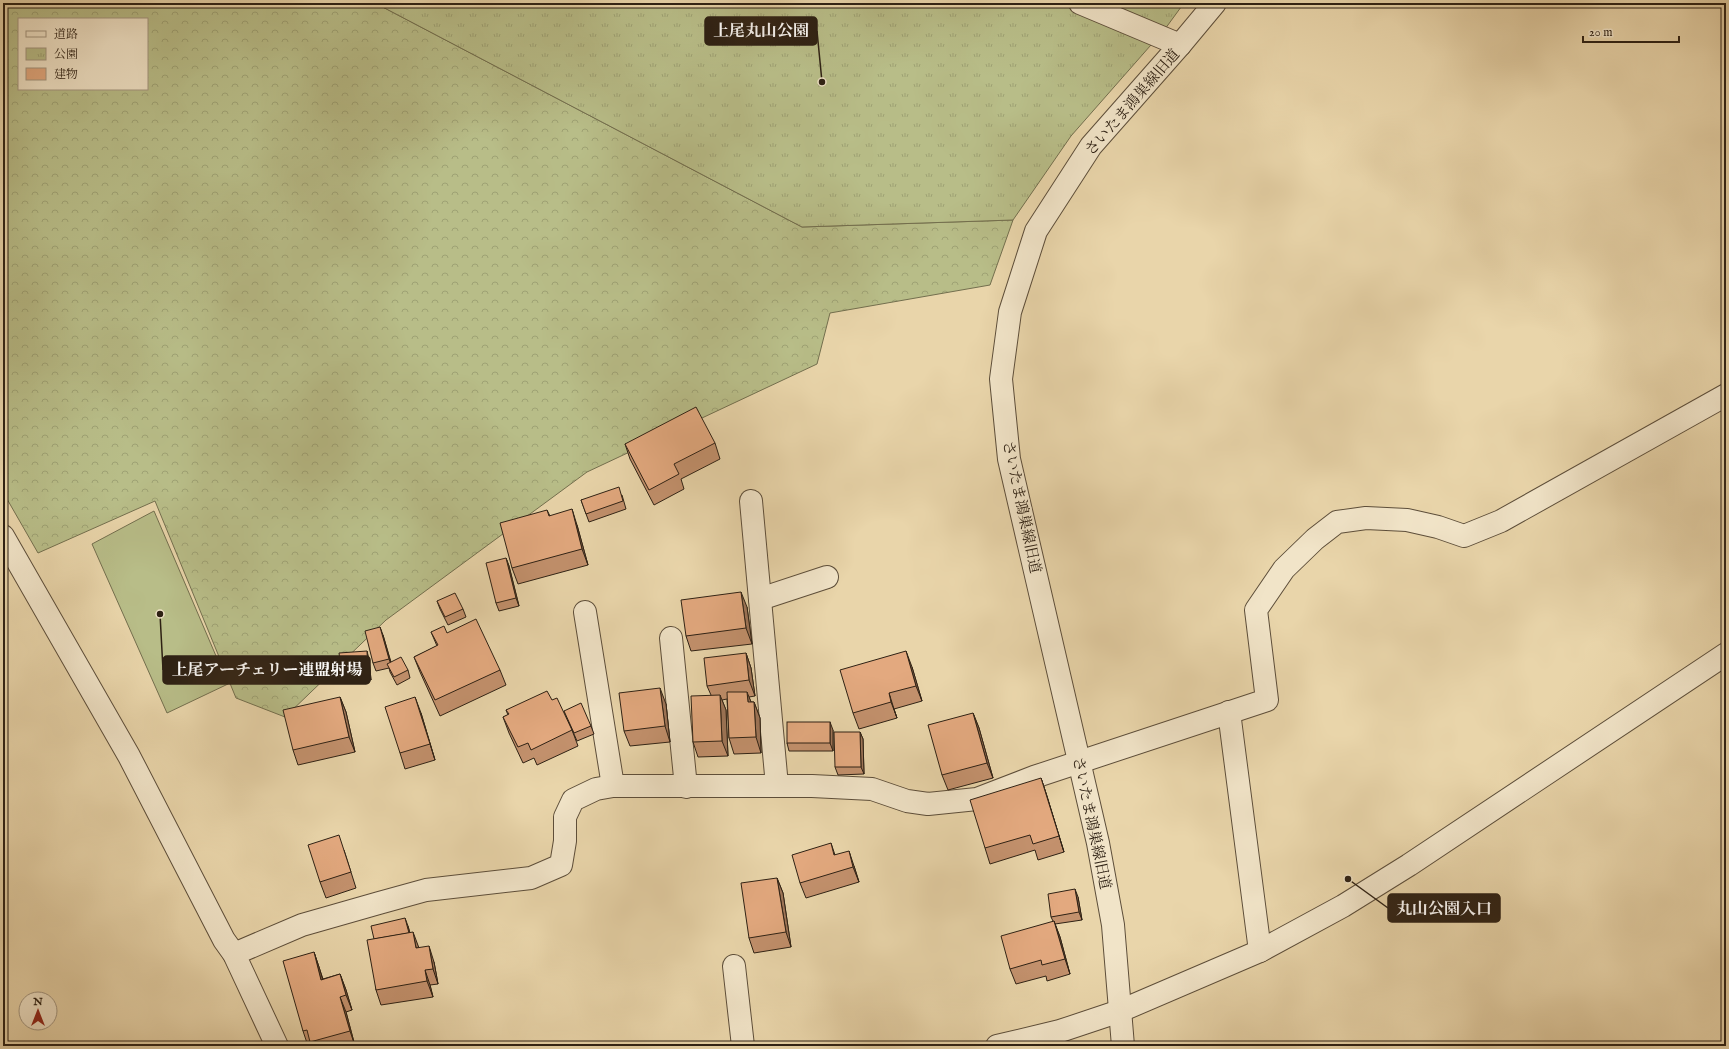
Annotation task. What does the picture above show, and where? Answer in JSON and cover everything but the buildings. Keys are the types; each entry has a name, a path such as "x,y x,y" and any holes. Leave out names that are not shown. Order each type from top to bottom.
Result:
{"street":[{"path":"1080,3 1180,45"},
{"name":"さいたま鴻巣線旧道","path":"1123,1046 1113,925 1098,843 1080,762 1008,459 1001,379 1010,312 1036,231 1091,146 1215,3"},
{"path":"234,954 302,925 378,903 426,890 531,878 561,865 565,842 565,817 573,800 596,789 613,786 777,786 872,789 906,800 928,804 977,800 1034,777 1267,700 1256,610 1284,569 1315,538 1336,522 1366,518 1406,520 1438,527 1464,536 1501,521 1726,395"},
{"path":"751,501 777,786"},
{"path":"3,536 129,756 224,940 234,954 277,1046"},
{"path":"760,599 828,577"},
{"path":"585,612 613,786"},
{"path":"672,638 686,787"},
{"path":"998,1046 1060,1031 1120,1011 1260,951 1343,906 1409,865 1726,654"},
{"path":"1229,712 1260,951"},
{"path":"734,966 743,1046"}],"green space":[{"path":"3,3 375,3 802,227 1013,220 990,285 830,313 817,364 587,472 386,620 285,717 236,698 155,501 38,553 3,492"},
{"path":"375,3 1184,3 1165,29 1071,136 1013,220 802,227"},
{"path":"154,511 228,684 167,713 92,544"}],"place":[{"name":"上尾丸山公園","path":"822,82"},
{"name":"上尾アーチェリー連盟射場","path":"160,614"},
{"name":"丸山公園入口","path":"1348,879"}]}
